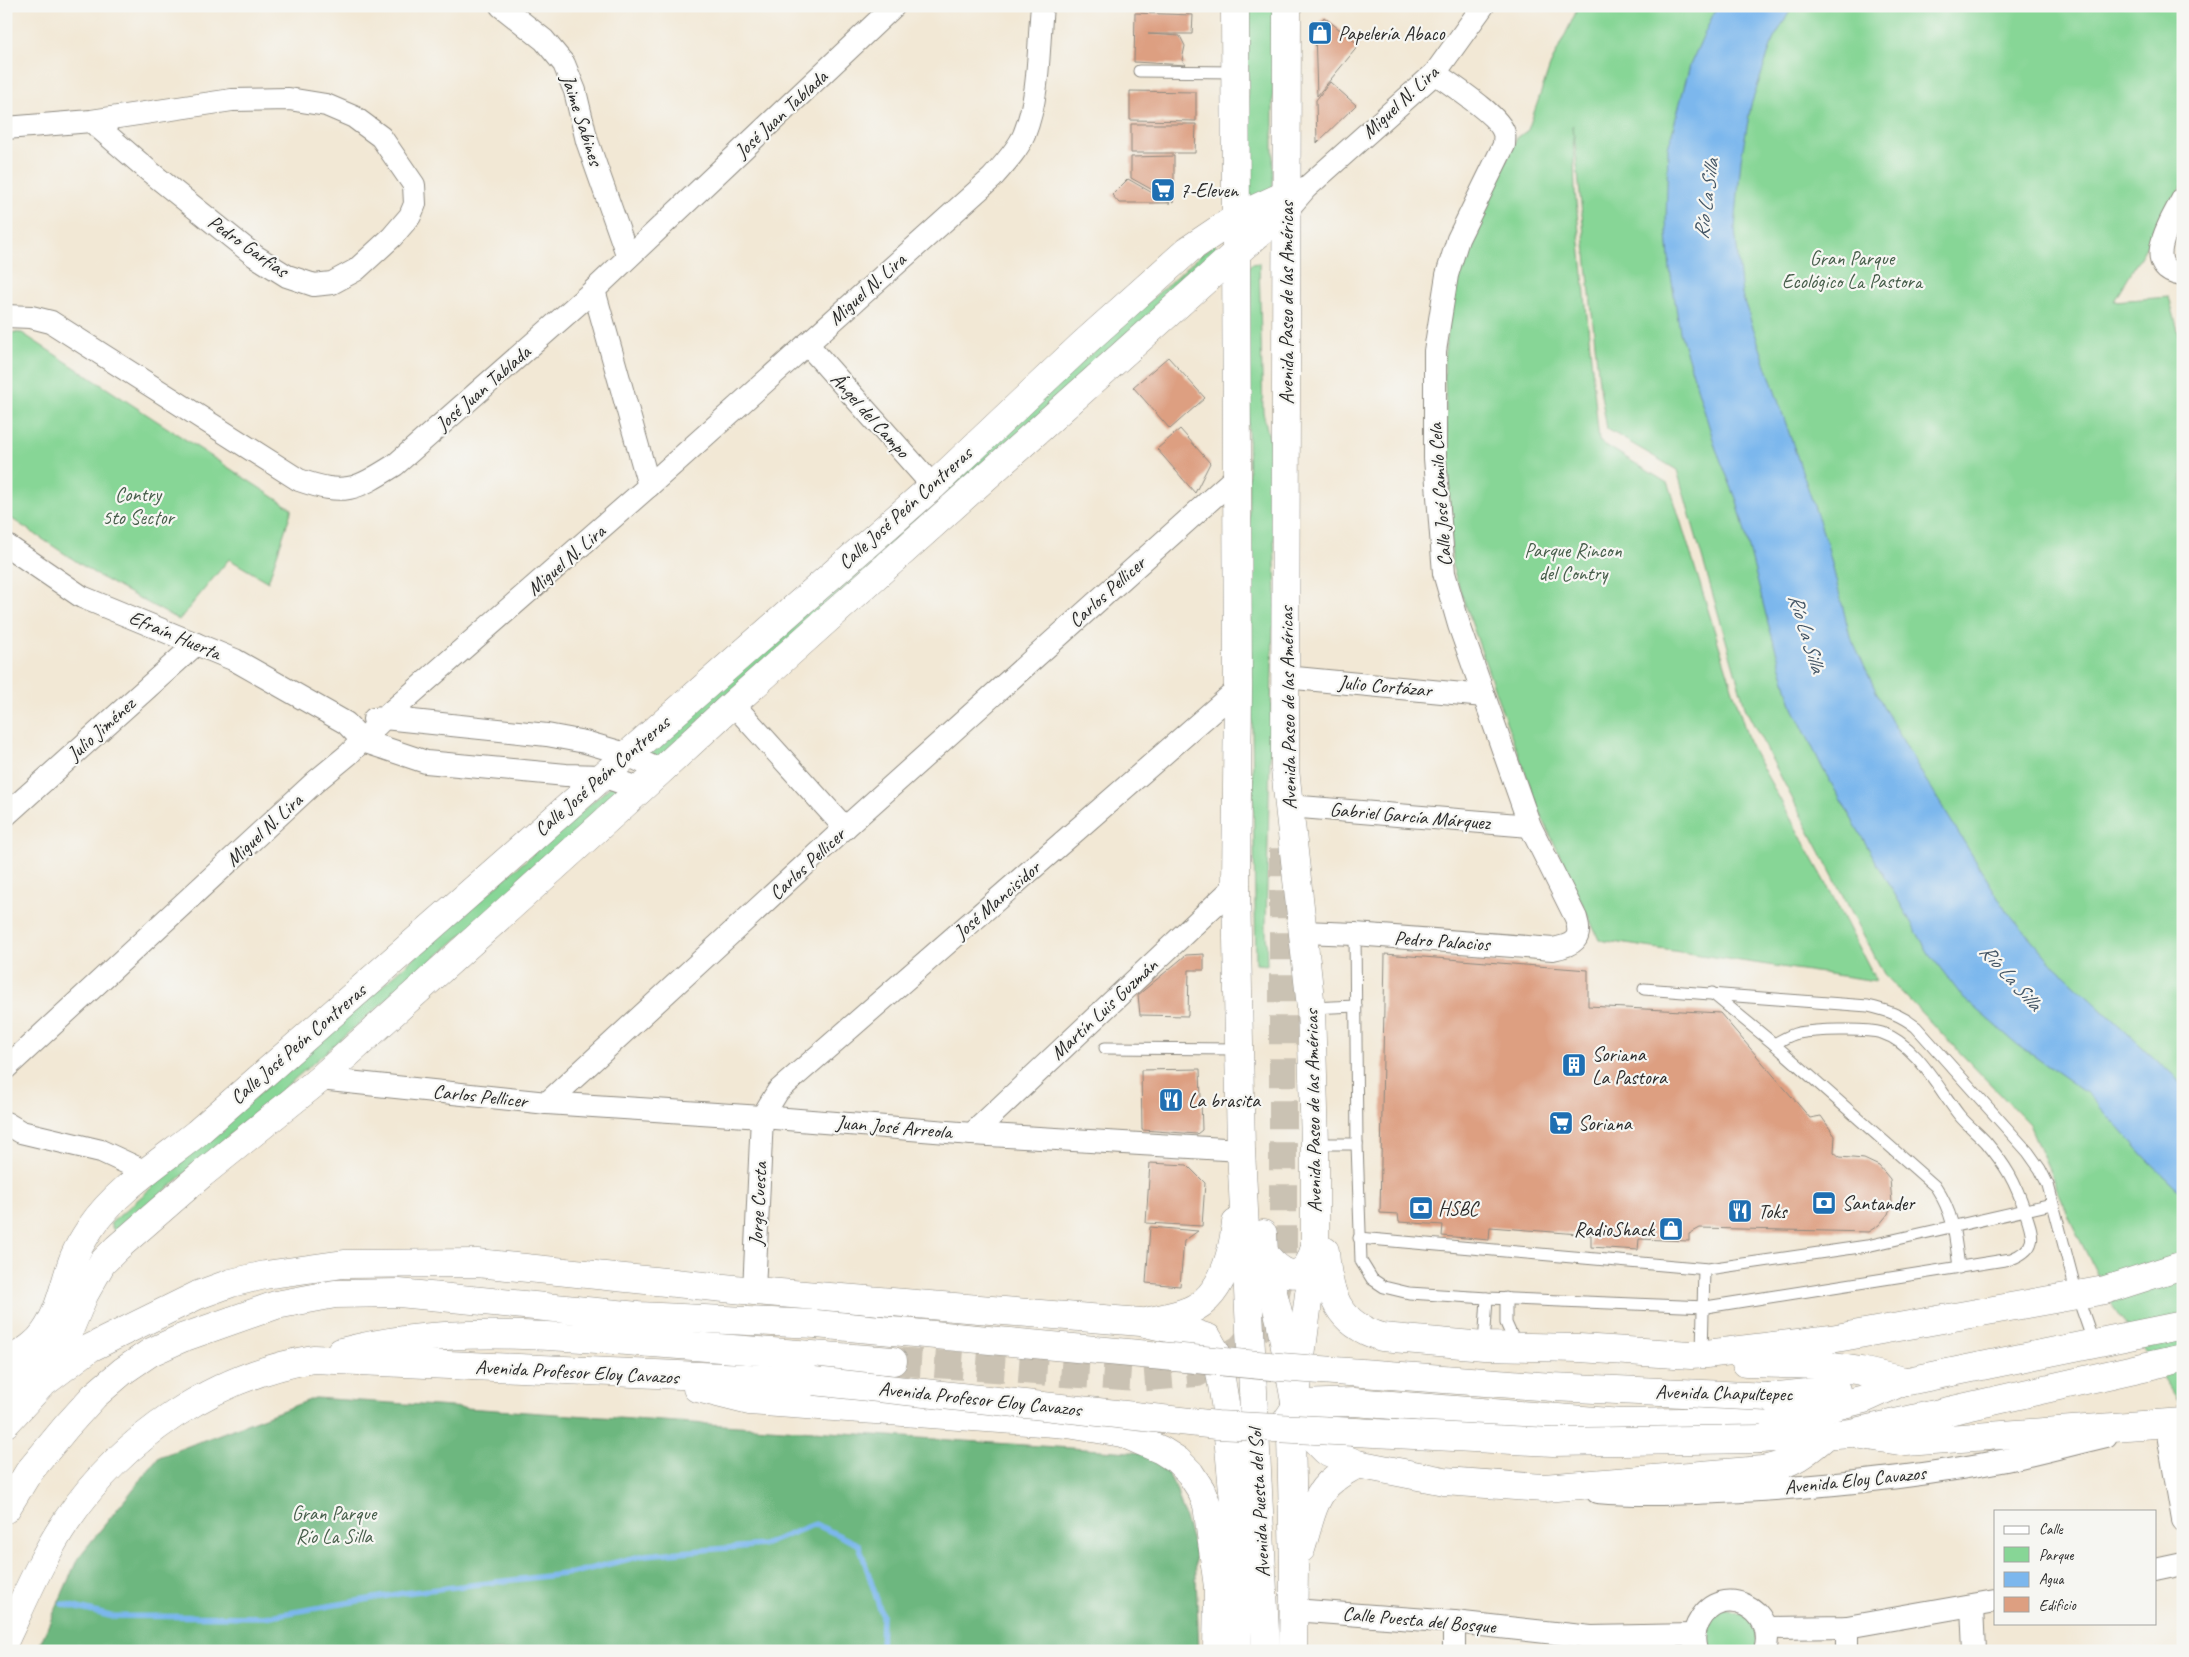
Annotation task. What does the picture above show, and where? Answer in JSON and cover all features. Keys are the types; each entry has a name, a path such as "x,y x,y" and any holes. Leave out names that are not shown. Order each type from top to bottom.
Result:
{"main road":[{"path":"6,1509 28,1473 66,1426 94,1396 123,1371 152,1352 182,1338 276,1304 335,1294 399,1293 638,1316 816,1324 1255,1360 1248,1279 1242,1163 1236,885 1238,251 1235,6"},
{"name":"Avenida Paseo de las Américas","path":"1292,11 1293,197 1285,769 1311,1008 1315,1247 1296,1407"},
{"name":"Calle José Peón Contreras","path":"6,1363 31,1346 45,1333 60,1304 74,1256 92,1226 105,1210 146,1172 197,1134 626,754 933,486 1083,344 1188,250 1237,217 1293,197"},
{"name":"Calle José Peón Contreras","path":"6,1388 54,1352 69,1331 84,1295 102,1263 117,1248 202,1174 320,1079 733,704 1238,251 1293,197"},
{"path":"1239,1044 1244,1043 1250,1056 1257,1098 1264,1253 1284,1341 1296,1407 1317,1442 1326,1451 1357,1464 1444,1481 1544,1488 1762,1470 1782,1466 1840,1433 2183,1358"},
{"path":"1314,1156 1327,1280 1335,1300 1347,1318 1366,1332 1382,1337 1484,1346 1704,1354 1831,1339 2105,1290 2183,1265"},
{"path":"1141,1322 1188,1311 1200,1305 1211,1295 1220,1280 1230,1254 1242,1163"},
{"path":"92,1226 117,1248"},
{"path":"1264,1253 1273,1266 1288,1273 1295,1273 1308,1266 1315,1247"},
{"path":"477,1263 497,1274 574,1294 638,1316"},
{"path":"7,1420 41,1385 90,1348 198,1295 231,1283 265,1275 344,1264 477,1263 754,1291 1141,1322 1191,1332 1208,1338 1217,1354 1234,1502 1238,1651"},
{"path":"1248,1279 1270,1325 1284,1341"},
{"path":"84,1295 86,1307 97,1320 117,1330 127,1330"},
{"name":"Avenida Chapultepec","path":"1255,1360 1552,1387 1768,1397 1903,1382 2105,1342 2183,1324"},
{"path":"313,1359 365,1345 409,1338 508,1334 610,1339 893,1361"},
{"path":"1704,1354 1723,1362 1821,1365 1861,1370 1903,1382"},
{"name":"Avenida Profesor Eloy Cavazos","path":"6,1638 39,1566 62,1528 111,1465 175,1414 210,1395 260,1372 281,1365 313,1359 814,1381 1217,1425 1553,1442 1761,1439 1840,1433"},
{"name":"Avenida Puesta del Sol","path":"1255,1360 1256,1470 1266,1623 1266,1651"},
{"path":"650,1375 749,1401 1068,1424 1122,1433 1141,1443 1161,1450 1177,1460 1190,1473 1201,1490 1207,1505 1218,1587 1217,1651"},
{"path":"1256,1470 1296,1407 1302,1404 1354,1402 1621,1423 1738,1421 1794,1414 1836,1406 1864,1399 1903,1382"},
{"path":"1141,1443 1164,1440 1191,1429 1210,1418 1224,1403"},
{"name":"Avenida Puesta del Sol","path":"1293,1651 1294,1567 1291,1435 1296,1407"},
{"path":"1840,1433 1906,1442 2170,1423"},
{"path":"1294,1567 1316,1502 1323,1490 1333,1479 1357,1464"}],"street":[{"name":"Jaime Sabines","path":"501,6 544,40 564,64 575,90 587,141 628,257"},
{"name":"José Juan Tablada","path":"6,316 31,317 52,322 299,480 322,488 345,490 366,483 395,465 594,290 894,6"},
{"name":"Miguel N. Lira","path":"6,1068 315,782 363,741 384,718 649,486 992,178 1013,154 1024,135 1034,100 1042,6"},
{"name":"Miguel N. Lira","path":"1293,197 1435,73 1483,6"},
{"name":"Calle José Camilo Cela","path":"1435,73 1486,111 1497,122 1504,133 1504,145 1458,239 1447,275 1435,351 1435,458 1444,573 1459,625 1530,826 1576,918 1579,929 1578,937"},
{"name":"Pedro Garfias","path":"6,128 91,121 232,100 289,99 326,105 354,117 381,137 414,185 415,204 410,216 392,237 356,270 332,283 314,285 287,276 255,256 149,172 91,121"},
{"path":"2173,271 2160,257 2168,228 2183,198"},
{"path":"594,290 649,486"},
{"name":"Ángel del Campo","path":"807,344 933,486"},
{"name":"Carlos Pellicer","path":"320,1079 547,1102 845,828 1238,475"},
{"name":"Efraín Huerta","path":"6,545 82,596 235,660 346,723 363,741 426,762 447,766 602,776 641,789"},
{"name":"Julio Jiménez","path":"6,815 196,644"},
{"name":"Julio Cortázar","path":"1285,677 1484,696"},
{"name":"José Mancisidor","path":"762,1117 778,1090 1238,689"},
{"path":"733,704 845,828"},
{"path":"346,723 384,718 547,735 598,745 626,754 661,771"},
{"name":"Gabriel García Márquez","path":"1290,806 1530,826"},
{"name":"Martín Luis Guzmán","path":"972,1134 1236,885"},
{"name":"Pedro Palacios","path":"1303,932 1355,934 1553,949 1572,943 1578,937"},
{"name":"Juan José Arreola","path":"547,1102 972,1134 1242,1163"},
{"name":"Jorge Cuesta","path":"754,1291 762,1117"},
{"path":"6,1123 21,1132 101,1152 146,1172"},
{"path":"2170,1423 2183,1520"},
{"name":"Avenida Eloy Cavazos","path":"1544,1488 1630,1495 1787,1488 1887,1479 2005,1460 2170,1423"},
{"path":"2156,1570 2183,1564"},
{"path":"1695,1643 1702,1616 1710,1608 1730,1601 1751,1607 1763,1620 1768,1638 1766,1651"},
{"path":"1766,1628 1847,1627 1994,1601"},
{"path":"1972,1606 1974,1651"},
{"name":"Calle Puesta del Bosque","path":"1293,1610 1454,1622 1591,1644 1695,1643"},
{"path":"1454,1622 1454,1651"},
{"path":"1847,1627 1847,1651"}],"lane":[{"path":"1139,71 1235,72"},
{"path":"1355,934 1359,1238 1361,1261 1372,1279 1384,1287 1409,1293 1487,1298 1702,1307 2010,1259 2024,1254 2029,1248 2032,1240 2031,1229 2019,1191 2004,1165 1984,1140 1966,1124 1919,1060 1901,1044 1883,1033 1865,1031 1798,1033 1774,1044"},
{"path":"1644,989 1868,1006 1888,1011 1904,1018 1928,1039 1968,1087 2028,1152 2040,1169 2048,1185 2077,1295 2105,1342"},
{"path":"1712,993 1774,1044 1936,1187 1947,1204 1954,1227 1959,1268"},
{"path":"1311,1008 1356,1006"},
{"path":"1104,1048 1239,1044"},
{"path":"1314,1156 1357,1144"},
{"path":"1359,1238 1704,1269 1867,1246 2052,1204"},
{"path":"1704,1269 1702,1307 1704,1354"},
{"path":"1484,1346 1487,1298"},
{"path":"1506,1298 1506,1323 1517,1347"}],"green space":[{"path":"1248,6 1273,6 1273,196 1247,207"},
{"name":"Gran Parque Ecológico La Pastora","path":"1579,6 2183,6 2183,185 2114,301 2169,297 2183,349 2183,1408 2113,1306 2072,1224 2029,1124 1884,974 1746,710 1677,470 1607,429 1599,383 1573,125 1575,191 1599,441 1669,484 1750,745 1824,879 1876,981 1599,940 1542,817 1501,708 1452,566 1444,358 1456,265 1517,138 1528,130 1550,66"},
{"path":"1214,243 1222,260 659,765 644,755"},
{"path":"1259,263 1263,412 1271,446 1277,623 1273,629 1266,926 1267,965 1256,964 1249,548 1247,270 1251,264"},
{"name":"Contry 5to Sector","path":"6,332 22,333 292,509 268,582 229,559 179,620 100,577 6,515"},
{"path":"613,784 624,795 116,1233 110,1224"},
{"name":"Gran Parque Río La Silla","path":"315,1398 1146,1453 1166,1469 1177,1491 1195,1552 1199,1651 37,1651 78,1558 159,1457"},
{"path":"1720,1609 1756,1618 1757,1651 1703,1651 1702,1626"}],"water":[{"name":"Río La Silla","path":"1717,6 1793,6 1773,40 1751,105 1741,159 1735,229 1742,295 1827,544 1850,636 1884,708 2006,910 2051,962 2183,1085 2183,1194 2147,1159 2088,1094 2018,1045 1964,999 1928,952 1823,769 1793,708 1768,623 1737,501 1716,449 1680,332 1670,270 1666,222 1668,148 1690,65"}],"building":[{"path":"1135,13 1193,15 1192,34 1148,34 1180,36 1185,46 1182,60 1186,65 1134,62"},
{"path":"1324,17 1359,45 1317,96 1315,31"},
{"path":"1330,82 1356,105 1317,143 1316,100"},
{"path":"1130,91 1196,92 1196,121 1130,120"},
{"path":"1131,124 1196,124 1195,153 1131,153"},
{"name":"7-Eleven","path":"1174,156 1174,202 1131,178 1131,157"},
{"path":"1128,179 1170,203 1119,203 1112,195"},
{"path":"1168,357 1205,398 1170,429 1133,387"},
{"path":"1180,429 1210,463 1195,493 1157,449"},
{"path":"1204,954 1204,970 1189,970 1188,1016 1140,1015 1138,995 1186,955"},
{"name":"Soriana La Pastora","path":"1385,954 1588,970 1588,1006 1720,1013 1810,1118 1821,1116 1835,1136 1834,1152 1840,1157 1864,1159 1879,1166 1890,1179 1892,1203 1888,1214 1879,1225 1868,1232 1700,1228 1689,1234 1689,1241 1639,1239 1638,1250 1591,1247 1591,1235 1490,1227 1489,1240 1442,1236 1443,1225 1399,1222 1398,1214 1380,1213"},
{"name":"La brasita","path":"1200,1069 1202,1130 1197,1134 1142,1130 1141,1070"},
{"path":"1150,1163 1187,1165 1205,1183 1202,1226 1146,1223"},
{"path":"1150,1227 1198,1231 1184,1241 1180,1286 1146,1283"}],"waterway":[{"path":"62,1604 110,1616 265,1617 404,1593 573,1573 645,1555 763,1545 815,1524 859,1545 882,1615 881,1651"}],"tunnel":[{"path":"893,1361 1137,1378 1197,1373 1240,1349 1271,1314 1283,1264 1283,842"}],"place":[{"name":"Papelería Abaco","path":"1320,33"},
{"name":"7-Eleven","path":"1163,190"},
{"name":"Soriana La Pastora","path":"1574,1065"},
{"name":"La brasita","path":"1171,1100"},
{"name":"Soriana","path":"1561,1123"},
{"name":"Santander","path":"1824,1203"},
{"name":"HSBC","path":"1421,1208"},
{"name":"Toks","path":"1740,1211"},
{"name":"RadioShack","path":"1671,1229"}],"park label":[{"name":"Parque Rincon del Contry","path":"1573,562"}]}
